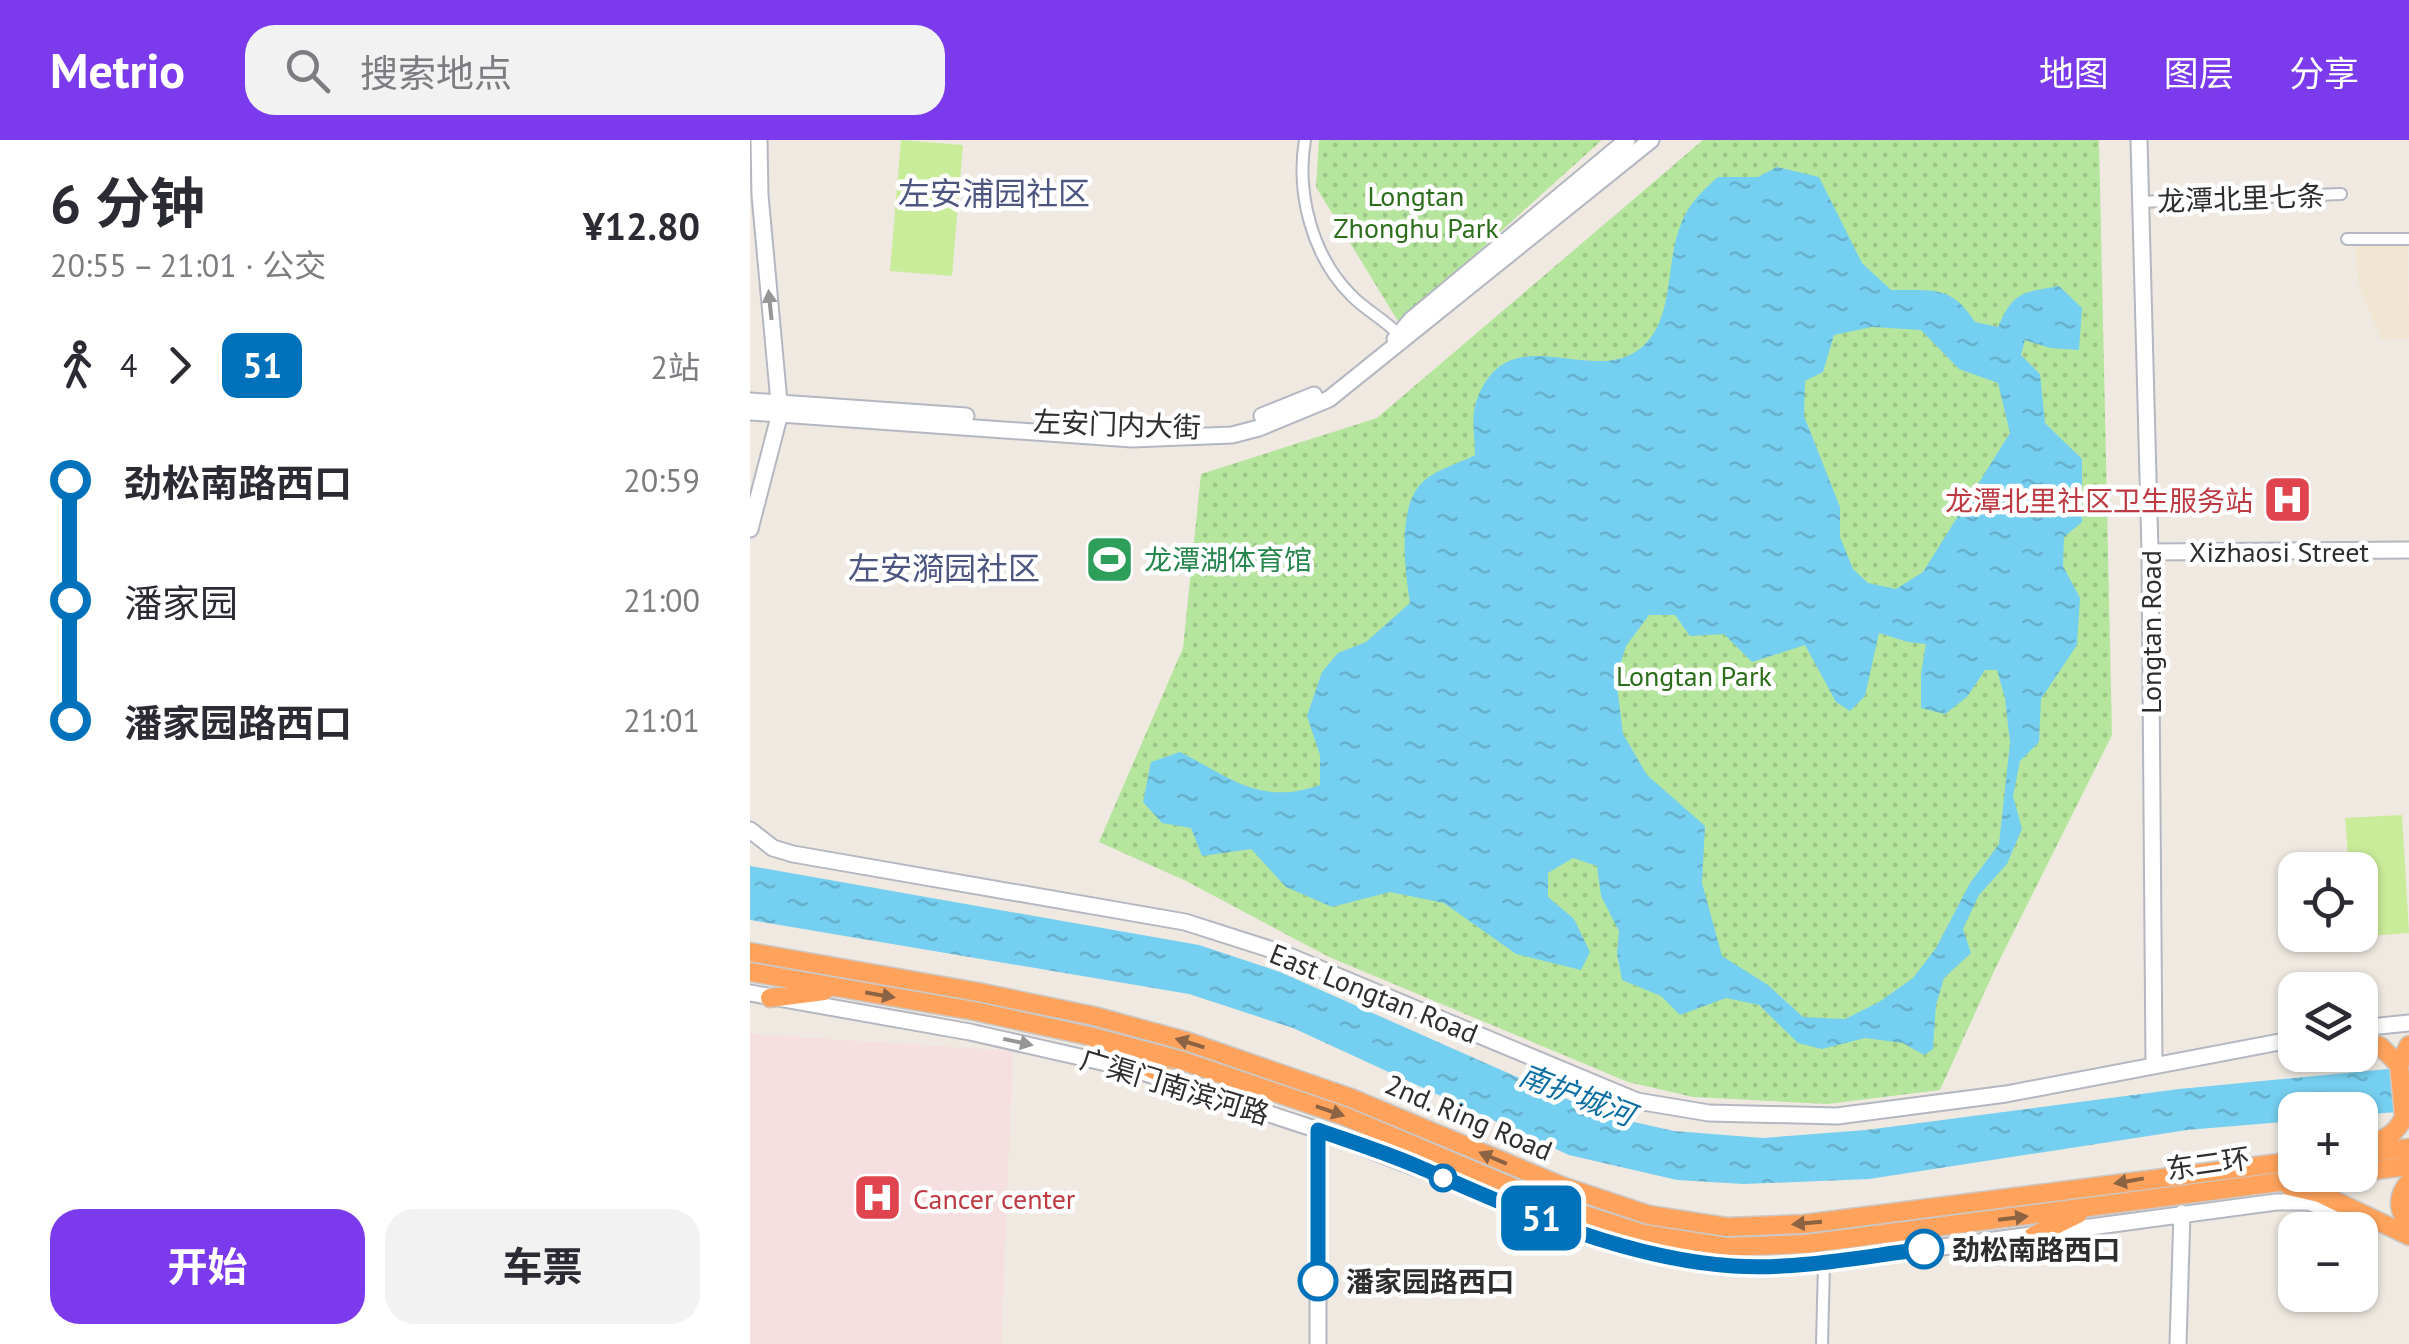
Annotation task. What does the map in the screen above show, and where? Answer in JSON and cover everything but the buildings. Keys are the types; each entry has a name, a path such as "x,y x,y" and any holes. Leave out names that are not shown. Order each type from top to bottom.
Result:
{"highway":[{"name":"2nd. Ring Road","path":"750,952 993,995 1159,1034 1351,1098 1606,1203 1687,1223 1727,1227 1804,1224 2278,1163"},
{"name":"2nd. Ring Road","path":"750,972 1089,1036 1198,1066 1344,1116 1600,1222 1684,1242 1726,1247 1806,1244 2092,1208"},
{"path":"770,998 842,988"},
{"path":"1089,1036 1177,1082"},
{"path":"2378,1143 2390,1137 2404,1117 2409,1044"},
{"path":"2378,1045 2405,1063 2409,1087"},
{"path":"2378,1150 2409,1148"},
{"path":"2378,1170 2409,1166"},
{"name":"东二环","path":"2092,1208 2278,1181"},
{"path":"2268,1182 2319,1193 2409,1239"},
{"path":"2409,1182 2399,1202 2402,1216 2409,1222"},
{"path":"2033,1236 2092,1208"}],"street":[{"path":"750,182 758,140"},
{"path":"750,529 780,408 758,140"},
{"path":"1306,140 1301,166 1303,192 1320,246 1346,291 1386,320 1401,337 1651,140"},
{"name":"左安门内大街","path":"750,401 780,408 1136,428 1216,428 1274,412 1331,387 1401,337 1411,320 1627,140"},
{"name":"Longtan Road","path":"2139,140 2150,552 2154,1064"},
{"name":"龙潭北里七条","path":"2140,202 2342,194"},
{"path":"2348,239 2409,239"},
{"name":"左安门内大街","path":"750,412 780,408"},
{"name":"Xizhaosi Street","path":"2150,552 2409,550"},
{"name":"East Longtan Road","path":"750,830 774,848 793,854 1186,922 1282,953 1636,1101 1709,1114 1837,1116 2006,1094 2278,1042"},
{"name":"广渠门南滨河路","path":"750,993 970,1032 1177,1082 1318,1130 1522,1211 1647,1254 1734,1266 1824,1263 2276,1202 2308,1202 2409,1239"},
{"path":"2378,1026 2409,1022"},
{"path":"1318,1130 1318,1344"},
{"path":"2178,1344 2182,1213"},
{"path":"1822,1344 1824,1263"}],"shaded area":[{"path":"2355,243 2408,244 2409,338 2381,339 2359,286"},
{"name":"Cancer center","path":"750,1034 1013,1051 1001,1344 750,1344"}],"green space":[{"path":"901,140 963,145 952,276 890,271"},
{"name":"Longtan Zhonghu Park","path":"1319,140 1602,140 1399,323 1316,187"},
{"name":"Longtan Park","path":"1703,140 2099,140 2112,735 1996,967 1940,1090 1827,1104 1693,1097 1628,1082 1329,957 1186,881 1099,842 1183,648 1201,474 1377,418"},
{"path":"2402,815 2409,933 2378,935 2378,852 2348,852 2345,818"}],"water":[{"path":"1777,167 1819,177 1862,263 1891,290 1948,295 1975,322 1998,327 2014,300 2036,290 2059,286 2082,308 2079,350 2050,348 2025,340 2021,355 2040,374 2045,423 2082,459 2082,522 2064,537 2063,566 2080,598 2077,645 2041,699 2039,742 2020,761 2013,796 2022,829 2007,864 1979,895 1963,929 1971,953 1944,978 1936,1005 1933,1049 1924,1055 1903,1043 1865,1038 1822,1049 1798,1043 1759,1005 1726,998 1680,1015 1661,996 1622,980 1617,954 1619,931 1601,896 1597,866 1573,858 1548,873 1548,897 1574,919 1590,952 1581,970 1516,954 1444,903 1390,892 1332,907 1286,887 1251,849 1202,856 1191,828 1162,823 1143,802 1151,762 1180,752 1263,791 1299,791 1320,785 1320,755 1307,716 1322,672 1338,653 1366,642 1410,603 1405,538 1410,504 1425,480 1475,455 1476,402 1490,376 1508,361 1529,356 1599,361 1622,358 1642,347 1660,321 1676,239 1692,204 1718,177 1758,177","holes":["1872,327 1921,330 1959,369 1998,383 2010,433 1923,572 1896,589 1868,583 1853,569 1840,537 1840,507 1804,416 1805,381 1823,372 1834,335","1649,615 1675,615 1690,636 1724,634 1752,662 1805,645 1836,702 1850,711 1865,696 1879,633 1926,644 1921,708 1945,714 1967,697 1985,670 1997,670 2010,743 1999,844 1970,883 1936,948 1913,978 1879,1002 1845,1019 1803,1017 1768,985 1722,956 1702,883 1705,826 1647,775 1623,734 1616,678 1626,646"]},
{"path":"750,866 1199,945 1280,972 1603,1115 1674,1131 1763,1138 1866,1130 2179,1089 2409,1067 2409,1111 2378,1114 2378,1092 2278,1092 2278,1122 2187,1130 1869,1179 1744,1184 1677,1180 1569,1155 1293,1028 1189,994 750,920"}],"bus line":[{"name":"51","path":"1318,1281 1318,1130 1522,1211 1647,1254 1734,1266 1824,1263 1924,1249"}],"place":[{"name":"龙潭北里社区卫生服务站","path":"2288,500"},
{"name":"龙潭湖体育馆","path":"1109,559"},
{"name":"Cancer center","path":"878,1198"},
{"name":"劲松南路西口","path":"1924,1249"},
{"name":"潘家园路西口","path":"1318,1281"}],"district":[{"name":"左安浦园社区","path":"994,193"},
{"name":"左安漪园社区","path":"944,568"}],"water label":[{"name":"南护城河","path":"1577,1094"}]}
